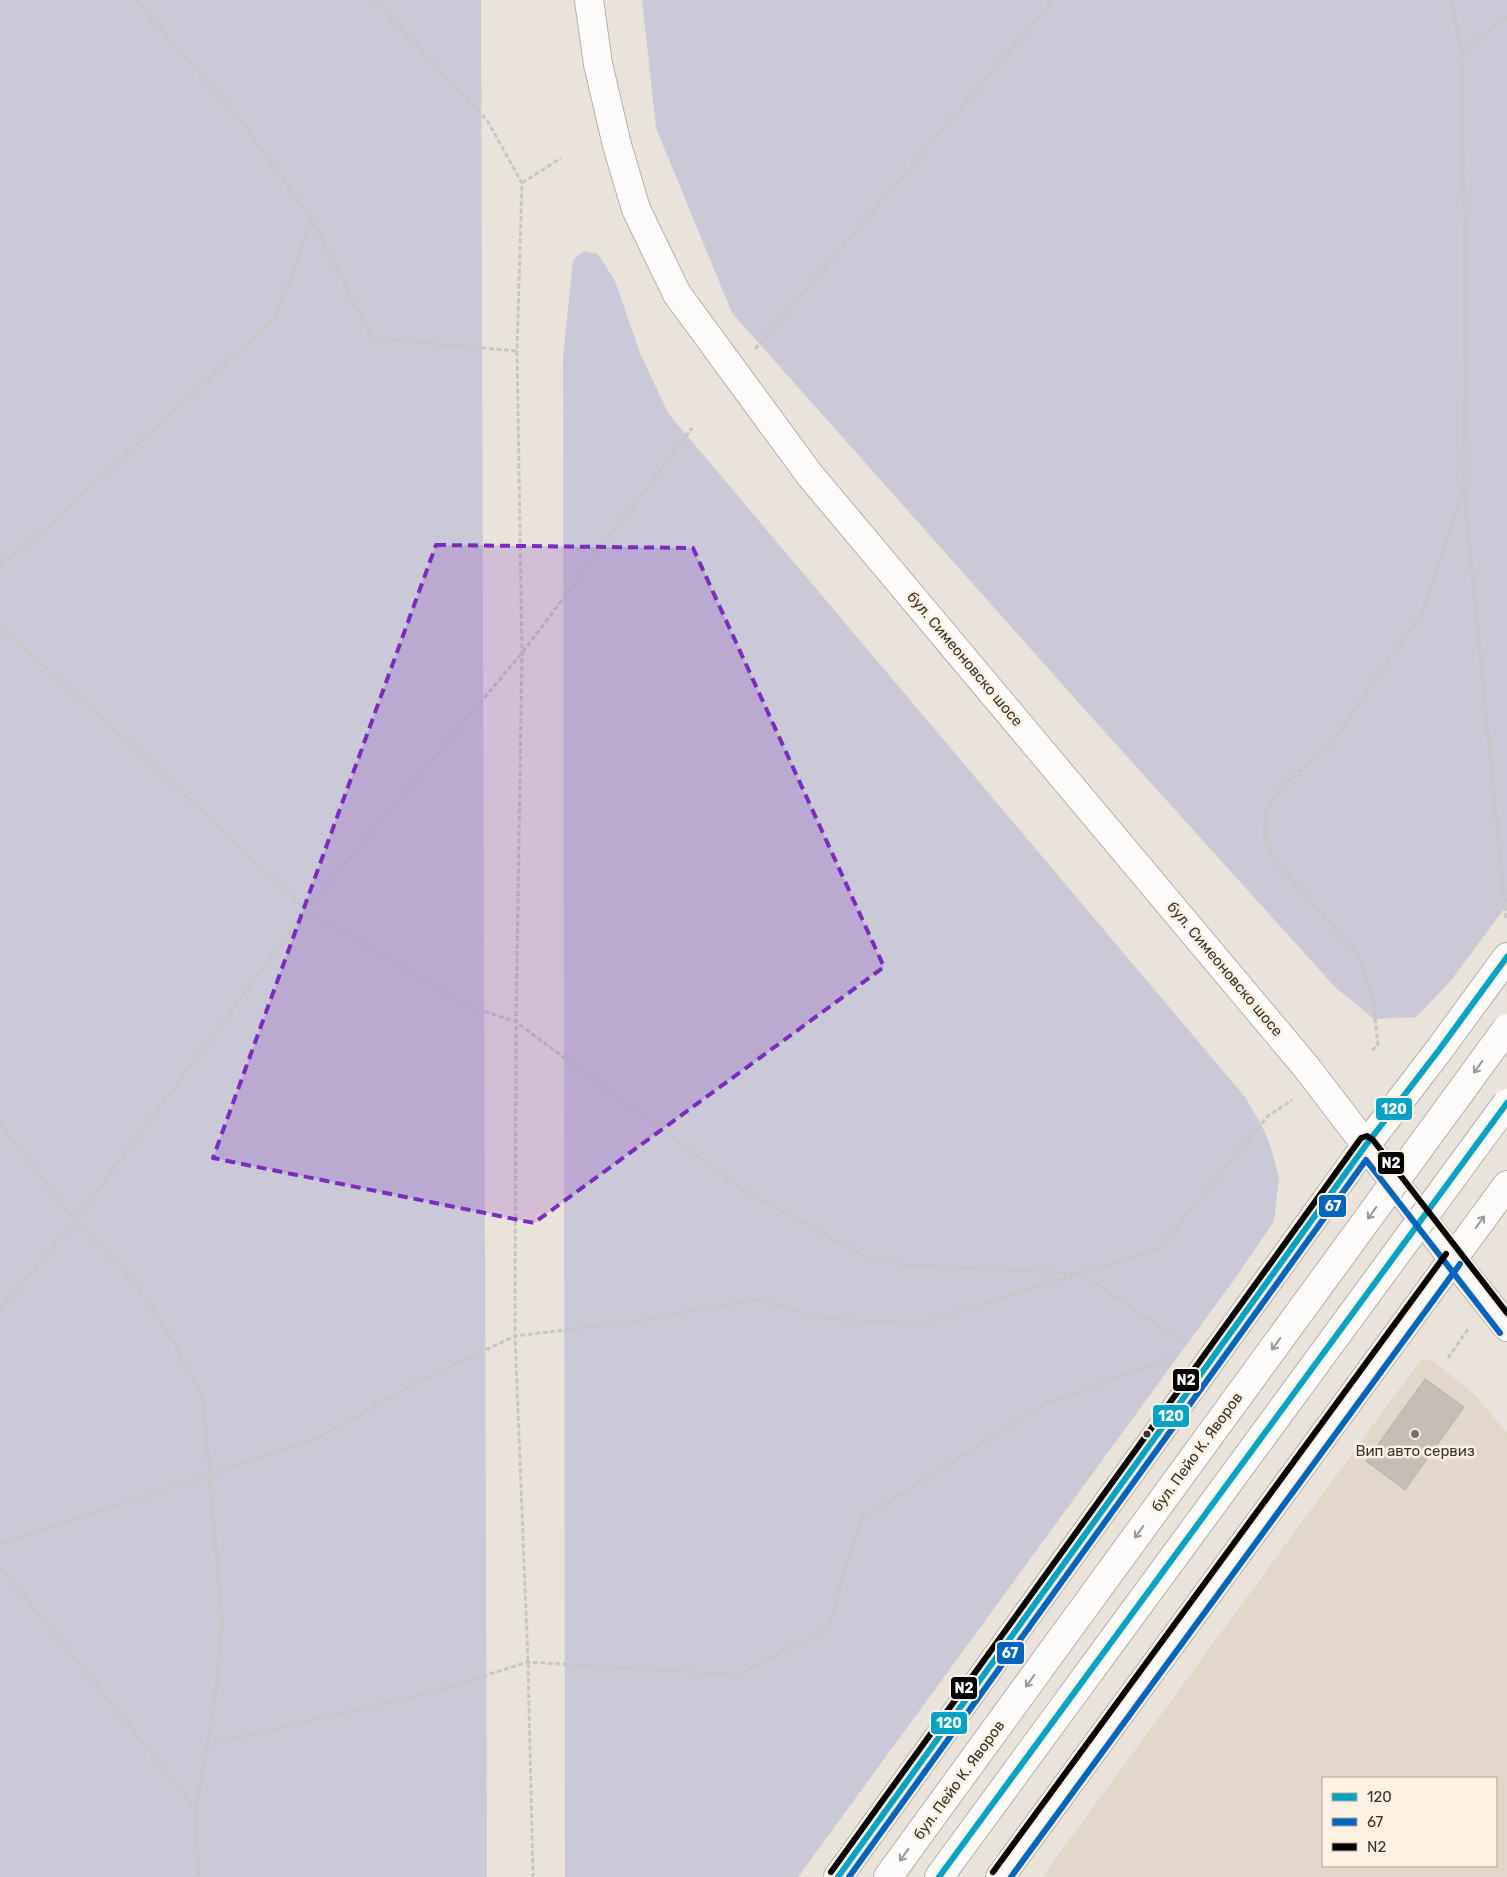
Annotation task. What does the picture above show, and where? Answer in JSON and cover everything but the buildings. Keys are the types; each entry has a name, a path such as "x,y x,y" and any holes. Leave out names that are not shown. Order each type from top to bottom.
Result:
{"main road":[{"name":"бул. Симеоновско шосе","path":"589,0 598,64 617,145 636,209 676,294 810,474 1300,1060 1507,1327"},
{"path":"838,1877 1366,1145 1507,957"},
{"name":"бул. Пейо К. Яворов","path":"888,1877 1507,1028"},
{"path":"939,1877 1507,1103"},
{"path":"1000,1877 1507,1185"}],"path":[{"path":"135,0 241,121 312,220 372,338 517,351"},
{"path":"374,0 487,120 522,183 517,351 522,653 516,1022 516,1336 528,1662 533,1877"},
{"path":"755,350 1053,0"},
{"path":"1452,0 1461,52 1465,249 1464,490 1506,918"},
{"path":"1461,52 1507,16"},
{"path":"522,183 561,158"},
{"path":"0,564 36,537 275,318 312,220"},
{"path":"0,1309 75,1221 306,910 522,653 692,428"},
{"path":"1372,1050 1378,1046 1373,999 1361,959 1272,857 1264,836 1266,810 1281,787 1329,746 1422,612 1464,490"},
{"path":"0,627 129,742 306,910 469,1006 516,1022 746,1192 878,1262 1082,1274 1185,1344"},
{"path":"0,1544 211,1475 324,1435 413,1384 516,1336 634,1322 755,1298 827,1319 921,1323 1160,1249 1268,1116 1295,1098"},
{"path":"0,1123 75,1221 129,1276 166,1329 204,1397 222,1622 216,1692 196,1810 198,1877"},
{"path":"1448,1358 1468,1328"},
{"path":"206,1745 430,1693 528,1662 738,1675 828,1628 861,1519 1047,1403 1175,1356"},
{"path":"0,1567 76,1658 196,1810"}],"highlighted area":[{"path":"436,545 693,548 884,967 534,1223 213,1158"}],"shaded area":[{"path":"0,0 481,0 487,1877 0,1877"},
{"path":"642,0 1507,0 1507,905 1449,983 1416,1017 1374,1019 1335,987 1086,711 732,313 656,128"},
{"path":"584,251 598,254 615,281 640,353 668,413 1245,1097 1263,1128 1271,1148 1279,1178 1274,1221 1236,1277 798,1877 565,1877 563,357 573,260"},
{"path":"1431,1359 1476,1396 1507,1433 1507,1877 1042,1877 1420,1361"}],"transit line":[{"name":"120","path":"838,1877 1366,1145 1507,957"},
{"name":"120","path":"939,1877 1507,1103"},
{"name":"N2","path":"831,1872 1361,1138 1367,1136 1373,1140 1507,1313"},
{"name":"67","path":"849,1877 1366,1160 1500,1333"},
{"name":"N2","path":"993,1872 1446,1254"},
{"name":"67","path":"1011,1877 1460,1264"}],"place":[{"name":"Вип авто сервиз","path":"1415,1434"}]}
